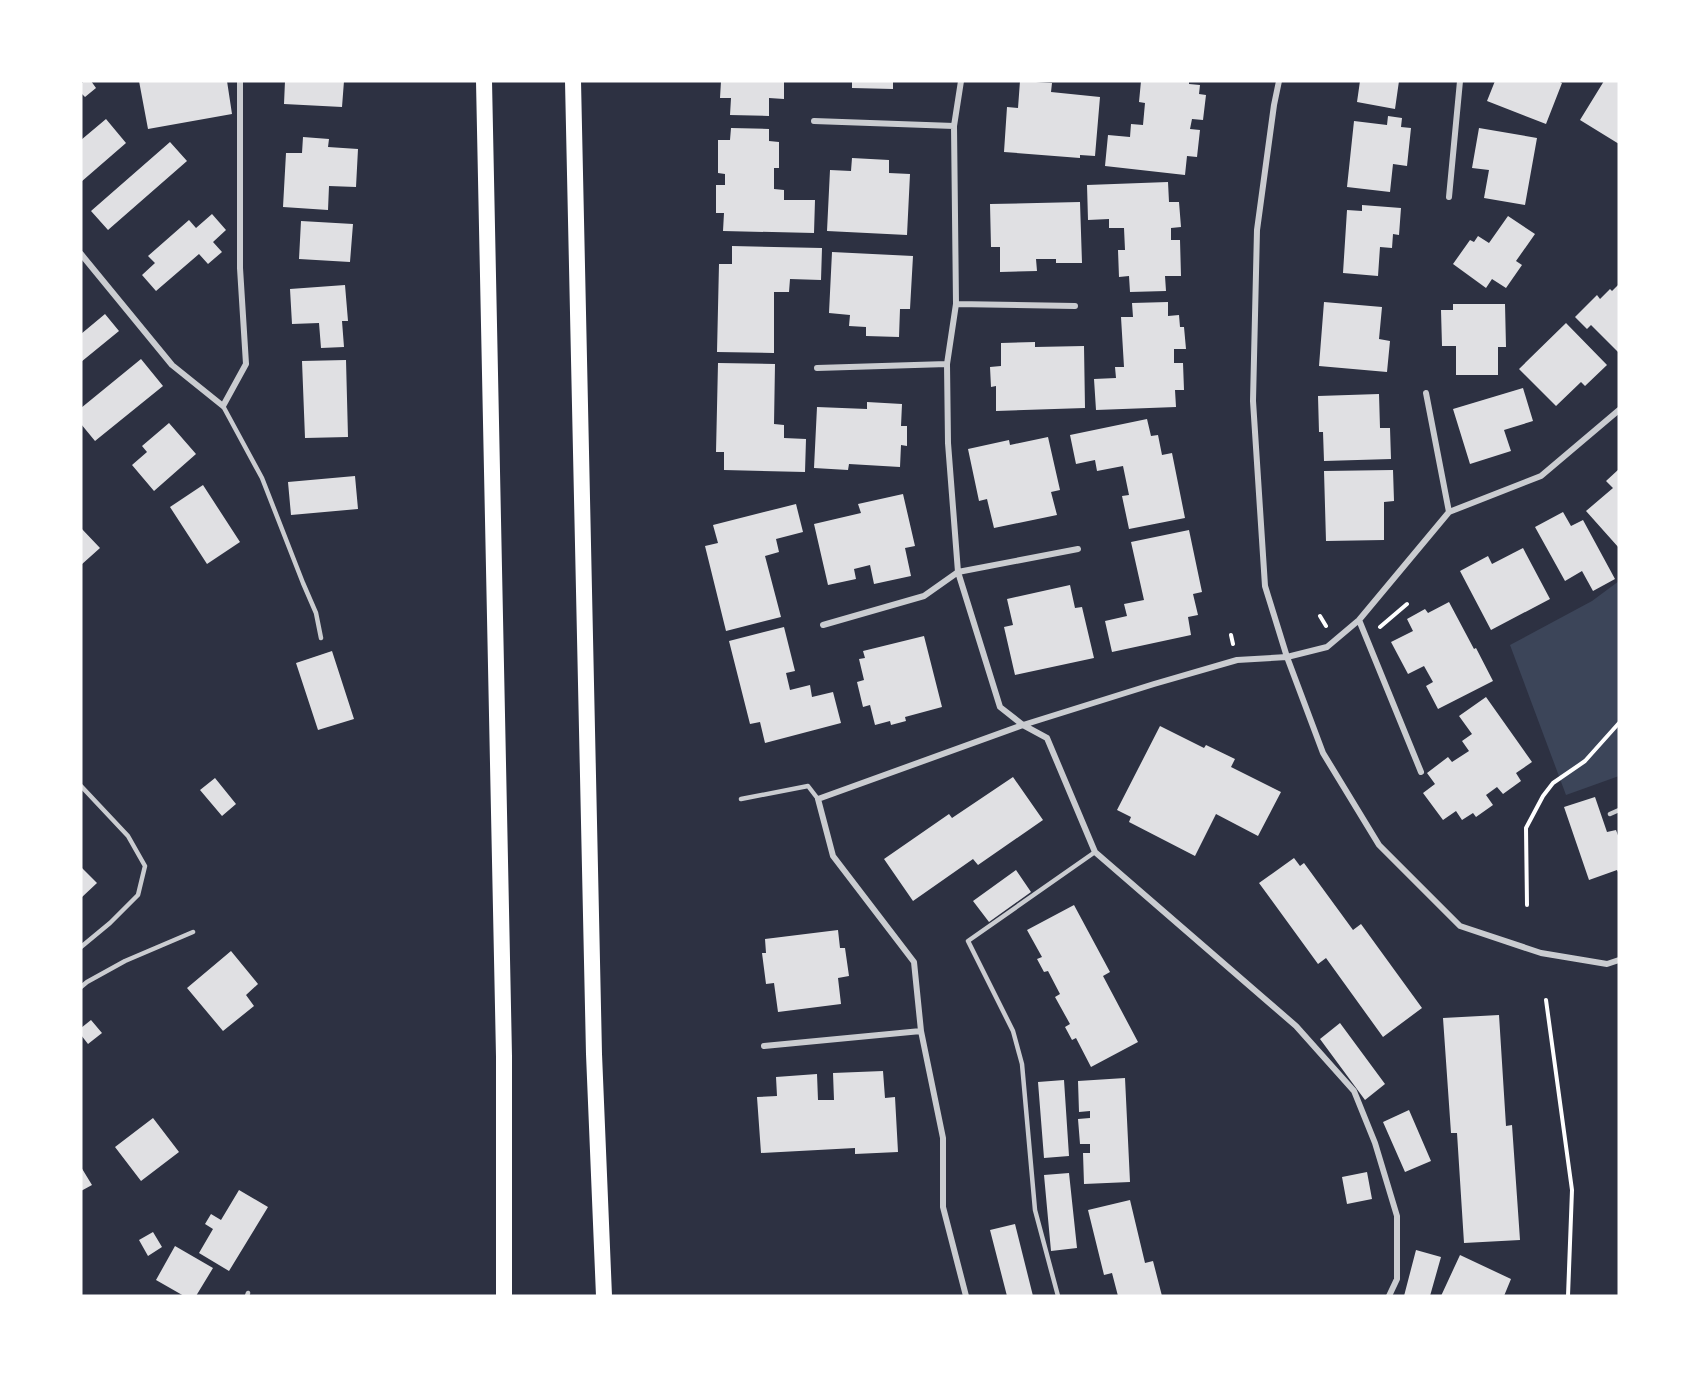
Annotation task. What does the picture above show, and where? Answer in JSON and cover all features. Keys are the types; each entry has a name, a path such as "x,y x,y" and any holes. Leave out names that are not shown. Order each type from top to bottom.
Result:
{"highway":[{"path":"484,81 504,1056 504,1296"},
{"path":"573,81 594,1054 604,1296"}],"street":[{"path":"81,254 172,365 223,405 246,364 240,268 240,81"},
{"path":"961,81 954,126 956,304 947,364 948,443 958,572 1000,707 1023,725 1047,738 1095,852 1296,1026 1354,1092 1375,1143 1396,1216 1396,1279 1389,1296"},
{"path":"1279,81 1257,230 1253,400 1265,586 1287,657 1323,753 1379,845 1460,926 1540,953 1606,964 1619,960"},
{"path":"1449,197 1460,81"},
{"path":"814,121 954,126"},
{"path":"956,304 1075,306"},
{"path":"818,368 947,364"},
{"path":"1426,393 1449,512"},
{"path":"966,1296 944,1207 943,1138 921,1031 914,962 833,856 819,799 1023,725 1237,660 1287,657 1327,647 1359,620 1449,512 1540,476 1619,410"},
{"path":"823,625 924,596 958,572 1078,549"},
{"path":"1359,620 1421,772"},
{"path":"764,1046 921,1031"}],"lane":[{"path":"223,405 262,478 316,613 321,638"},
{"path":"81,786 128,836 145,866 138,895 110,923 81,947"},
{"path":"741,799 808,786 819,799"},
{"path":"1610,814 1619,810"},
{"path":"1058,1296 1035,1210 1022,1064 1013,1031 968,941 1095,852"},
{"path":"81,987 125,961 193,932"}],"path":[{"path":"1527,905 1526,828 1543,796 1553,783 1585,761 1619,723"},
{"path":"1546,1000 1572,1190 1568,1296"}],"shaded area":[{"path":"1619,581 1619,776 1566,795 1510,645 1592,601"}],"building":[{"path":"84,81 91,81 96,88 85,97 81,93 81,84"},
{"path":"139,81 227,81 232,114 148,129"},
{"path":"285,81 344,81 342,107 284,104"},
{"path":"721,81 784,81 784,99 769,98 769,116 730,115 731,98 720,98"},
{"path":"852,81 893,81 893,89 852,88"},
{"path":"1020,81 1052,83 1051,92 1100,97 1095,156 1080,155 1080,158 1004,152 1007,107 1018,108"},
{"path":"1141,81 1189,81 1189,84 1200,85 1199,94 1206,95 1203,120 1192,119 1190,129 1200,130 1197,157 1187,156 1185,175 1105,166 1108,135 1130,137 1131,124 1143,125 1145,103 1139,102"},
{"path":"1360,81 1399,81 1395,109 1357,102"},
{"path":"1495,81 1558,81 1562,83 1546,124 1487,101"},
{"path":"1604,81 1619,81 1619,144 1580,120"},
{"path":"1388,116 1402,118 1401,127 1411,128 1407,166 1393,164 1390,192 1347,187 1354,121 1387,125"},
{"path":"106,119 126,143 81,182 81,140"},
{"path":"731,128 769,129 769,141 779,142 779,168 774,168 774,189 784,190 784,200 815,200 814,233 723,231 724,213 716,213 716,185 725,185 725,174 718,173 718,140 730,140"},
{"path":"1479,128 1537,138 1525,205 1484,198 1489,170 1472,168"},
{"path":"303,137 329,139 328,147 358,149 356,187 329,186 328,210 283,207 286,153 302,153"},
{"path":"170,142 187,161 108,230 91,211"},
{"path":"852,158 889,160 889,173 910,174 907,235 827,231 830,170 851,171"},
{"path":"1168,182 1169,202 1179,202 1181,227 1171,228 1171,240 1180,240 1181,276 1165,276 1166,291 1130,292 1129,276 1119,277 1118,250 1125,250 1124,228 1109,228 1109,219 1088,220 1087,185"},
{"path":"1080,202 1082,263 1056,263 1056,259 1036,259 1037,271 1000,272 1000,247 991,247 990,204"},
{"path":"1362,205 1401,208 1399,235 1393,234 1392,248 1380,247 1378,276 1343,273 1347,210 1362,211"},
{"path":"212,214 226,230 213,242 222,252 208,264 199,254 156,291 142,275 155,263 148,256 189,220 196,228"},
{"path":"1508,216 1535,234 1516,261 1522,265 1506,288 1492,279 1486,288 1453,264 1470,240 1474,242 1478,236 1489,243"},
{"path":"301,221 353,224 350,262 299,259"},
{"path":"732,246 822,248 821,280 790,279 789,292 774,292 774,353 717,352 719,264 732,264"},
{"path":"832,252 913,256 910,309 900,309 899,337 866,336 866,327 849,326 850,315 829,313"},
{"path":"1619,284 1619,353 1591,325 1587,329 1575,317 1597,295 1600,299"},
{"path":"345,285 348,321 342,321 344,347 321,348 319,323 292,324 290,289"},
{"path":"1168,302 1168,316 1179,315 1180,327 1184,327 1186,349 1174,349 1174,363 1183,363 1184,390 1175,390 1176,407 1096,410 1094,379 1116,378 1115,367 1124,367 1121,317 1133,317 1132,303"},
{"path":"1324,302 1382,307 1379,339 1390,341 1387,372 1319,366"},
{"path":"1453,304 1505,304 1506,347 1498,347 1498,375 1456,375 1456,346 1442,346 1441,310 1453,310"},
{"path":"105,314 119,331 81,362 81,334"},
{"path":"1566,323 1607,365 1585,386 1581,382 1556,406 1519,369"},
{"path":"1035,342 1035,347 1084,346 1085,408 996,411 996,386 991,387 990,367 1001,366 1001,343"},
{"path":"141,359 163,386 95,441 81,424 81,408"},
{"path":"346,360 348,437 305,438 302,361"},
{"path":"718,363 775,364 774,424 784,425 784,438 806,439 805,472 724,470 724,452 716,452"},
{"path":"1523,388 1533,421 1504,430 1511,451 1470,464 1453,409"},
{"path":"1379,394 1380,428 1390,428 1391,459 1324,461 1323,432 1319,432 1318,396"},
{"path":"867,402 902,404 901,426 907,426 907,446 901,445 900,467 849,464 848,470 814,468 817,407 867,409"},
{"path":"1147,419 1151,436 1158,435 1162,455 1172,453 1185,518 1129,529 1122,496 1129,495 1123,466 1097,471 1095,460 1076,464 1070,435"},
{"path":"169,423 196,454 154,491 132,465 147,452 142,446"},
{"path":"1048,437 1060,490 1051,492 1057,515 994,528 987,499 979,501 968,449 1009,440 1010,445"},
{"path":"1619,469 1619,548 1586,511 1613,488 1606,481"},
{"path":"1393,470 1394,501 1384,502 1384,540 1326,541 1324,471"},
{"path":"355,476 358,509 291,515 288,482"},
{"path":"203,485 240,542 207,564 170,507"},
{"path":"903,494 915,546 905,548 911,576 874,584 870,565 854,569 856,579 828,585 814,524 861,513 858,504"},
{"path":"796,504 803,532 776,539 779,552 765,556 781,617 726,631 705,546 718,543 713,525"},
{"path":"1563,512 1571,526 1583,520 1615,579 1593,591 1582,571 1565,581 1535,527"},
{"path":"81,528 100,548 81,565"},
{"path":"1189,530 1202,592 1193,594 1198,615 1188,617 1191,635 1112,652 1105,621 1127,616 1124,604 1144,600 1131,542"},
{"path":"1523,548 1550,599 1491,630 1460,571 1488,556 1492,564"},
{"path":"1070,585 1075,608 1082,607 1094,658 1015,675 1004,627 1013,625 1007,599"},
{"path":"1449,602 1493,681 1438,709 1426,686 1433,682 1424,666 1408,674 1391,642 1413,631 1407,619 1425,609 1428,613"},
{"path":"784,627 795,671 786,673 790,690 810,685 812,697 833,692 841,723 765,743 760,722 750,724 729,641"},
{"path":"924,636 942,707 905,717 906,721 891,725 890,721 875,725 870,705 863,707 857,682 864,680 859,659 865,658 863,651"},
{"path":"332,651 354,719 318,730 296,663"},
{"path":"1486,697 1532,762 1516,773 1521,781 1503,794 1497,787 1486,795 1493,805 1476,817 1473,813 1462,820 1456,811 1443,820 1423,793 1435,784 1427,773 1448,757 1452,762 1469,751 1462,741 1472,734 1459,716"},
{"path":"1160,726 1204,748 1206,745 1235,759 1231,767 1281,792 1258,836 1216,814 1195,856 1129,822 1131,817 1117,810"},
{"path":"1013,777 1043,820 978,865 973,859 913,901 884,859 949,814 952,818"},
{"path":"215,778 236,804 222,816 200,790"},
{"path":"1595,797 1607,832 1616,830 1619,838 1619,874 1617,870 1589,880 1564,807"},
{"path":"1294,858 1300,866 1304,863 1353,930 1361,924 1422,1008 1383,1037 1326,958 1318,964 1259,883"},
{"path":"81,867 97,883 81,898"},
{"path":"1016,870 1031,892 989,922 973,901"},
{"path":"1074,905 1110,972 1103,976 1138,1042 1091,1067 1076,1038 1072,1040 1065,1027 1070,1024 1055,997 1060,994 1048,971 1044,972 1037,959 1042,957 1027,930"},
{"path":"838,930 840,948 845,948 849,976 838,978 841,1004 778,1012 774,983 766,984 762,953 766,953 765,939"},
{"path":"231,951 258,984 246,995 254,1006 223,1031 187,988"},
{"path":"1499,1015 1506,1126 1512,1125 1520,1240 1464,1243 1457,1133 1451,1133 1443,1018"},
{"path":"91,1020 102,1033 88,1044 81,1035 81,1028"},
{"path":"1340,1023 1385,1084 1365,1100 1320,1039"},
{"path":"883,1071 885,1098 895,1097 898,1152 855,1154 855,1148 761,1153 757,1097 777,1096 776,1077 817,1074 818,1100 834,1100 833,1073"},
{"path":"1125,1078 1130,1182 1084,1184 1083,1153 1090,1153 1090,1144 1080,1144 1078,1119 1090,1118 1090,1111 1079,1112 1078,1081"},
{"path":"1064,1080 1069,1156 1044,1158 1038,1082"},
{"path":"1409,1110 1431,1161 1405,1172 1383,1122"},
{"path":"153,1118 179,1152 141,1181 115,1147"},
{"path":"81,1167 92,1185 81,1191"},
{"path":"1367,1172 1372,1199 1347,1204 1342,1177"},
{"path":"1069,1173 1077,1248 1051,1251 1044,1175"},
{"path":"239,1190 268,1207 229,1271 199,1253 213,1229 205,1224 211,1214 221,1220"},
{"path":"1130,1200 1145,1263 1153,1261 1162,1296 1118,1296 1112,1273 1104,1275 1088,1210"},
{"path":"1015,1224 1033,1296 1007,1296 990,1230"},
{"path":"153,1232 162,1247 148,1256 139,1240"},
{"path":"175,1246 213,1268 196,1296 184,1296 156,1280"},
{"path":"1416,1250 1441,1257 1430,1296 1404,1296"},
{"path":"1460,1255 1511,1279 1504,1296 1441,1296"}]}
